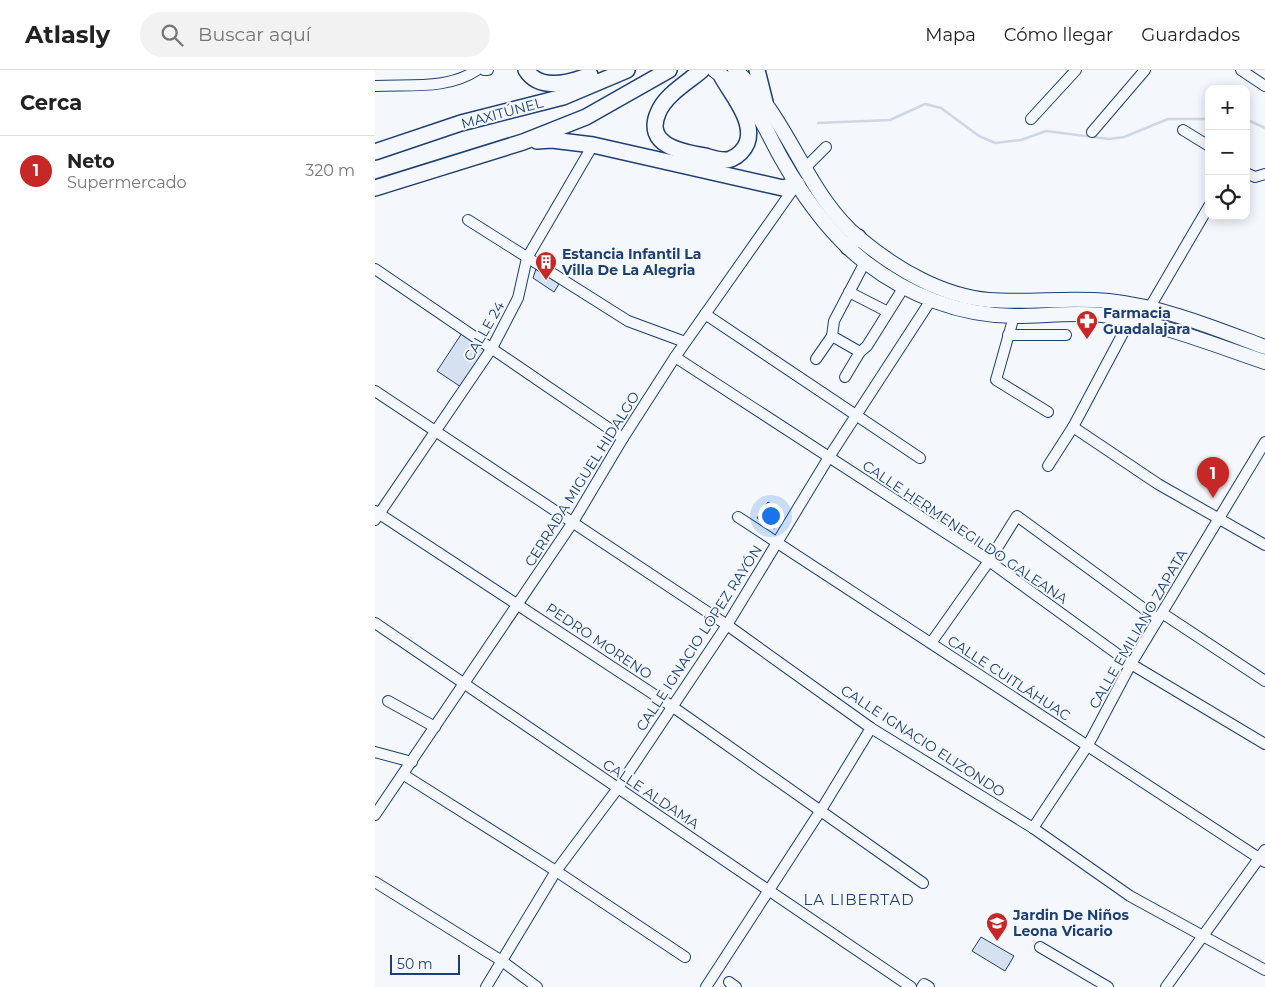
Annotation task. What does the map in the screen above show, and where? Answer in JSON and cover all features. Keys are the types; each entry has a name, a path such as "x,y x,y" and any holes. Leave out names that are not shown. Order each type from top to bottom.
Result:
{"highway":[{"path":"525,70 541,83 560,84 578,80 601,71"},
{"name":"MAXITÚNEL","path":"375,152 461,123 563,97 626,70"},
{"path":"375,188 523,142 586,116 669,70"},
{"path":"702,70 666,101 658,113 656,123 658,135 664,144 675,151 726,160 732,159 741,152 747,143 748,132 745,119 724,72"},
{"path":"757,70 765,102"},
{"path":"523,142 552,140 593,145 783,188 797,184"}],"main road":[{"path":"724,72 747,80 765,102 865,262 904,287 931,300 966,312 1013,316 1075,314 1129,320 1197,338 1265,362"},
{"path":"724,72 757,111 797,184 820,215 853,242 908,273 947,290 987,300 1109,301 1150,307 1265,346"}],"street":[{"path":"375,86 416,86 452,82 470,76 477,70"},
{"path":"1031,119 1076,70"},
{"path":"1092,132 1145,70"},
{"path":"1241,70 1265,86"},
{"path":"1183,130 1205,144"},
{"name":"CALLE 24","path":"377,515 437,432 492,348 518,298 527,258 593,145"},
{"path":"805,168 826,147"},
{"path":"1250,174 1255,176 1265,174"},
{"name":"CERRADA MIGUEL HIDALGO","path":"375,815 378,806 404,775 573,522 623,438 685,342 797,184"},
{"path":"1150,307 1205,213"},
{"path":"468,220 628,321 685,342"},
{"path":"816,359 832,336 834,321 865,262"},
{"path":"375,269 623,438"},
{"path":"845,377 904,287"},
{"path":"849,292 888,312"},
{"name":"CALLE IGNACIO LÓPEZ RAYÓN","path":"485,987 556,872 618,788 727,625 829,457 931,300"},
{"path":"705,314 920,458"},
{"path":"1013,316 996,380 1048,412"},
{"path":"1048,466 1073,427 1129,320"},
{"path":"1008,335 1066,335"},
{"path":"832,336 860,352"},
{"name":"CALLE HERMENEGILDO GALEANA","path":"675,357 989,561 1131,664 1265,744"},
{"name":"CALLE IGNACIO ELIZONDO","path":"375,391 727,625 871,728 1033,828 1130,896 1203,938 1265,970"},
{"path":"1073,427 1158,484 1265,545"},
{"name":"CALLE EMILIANO ZAPATA","path":"1033,828 1088,745 1131,664 1265,442"},
{"name":"PEDRO MORENO","path":"377,515 518,604 673,707 923,883"},
{"path":"931,643 989,561 1017,516 1160,616 1265,681"},
{"name":"CALLE CUITLÁHUAC","path":"738,517 1088,745 1263,856"},
{"name":"CALLE ALDAMA","path":"375,623 463,685 911,987"},
{"path":"388,702 435,727"},
{"path":"706,987 821,810 871,728"},
{"path":"375,752 411,762"},
{"path":"404,775 556,872 685,958"},
{"path":"1166,987 1263,856"},
{"path":"375,882 502,961 537,987"},
{"path":"1040,947 1107,987"}],"building":[{"name":"Estancia Infantil La Villa De La Alegria","path":"536,269 559,284 554,292 533,278"},
{"path":"462,333 486,350 461,387 437,371"},
{"path":"768,502 779,509 771,520 777,524 774,529 757,518"},
{"path":"981,937 1014,956 1005,971 972,951"}],"waterway":[{"path":"818,123 890,120 925,104 941,108 979,136 995,143 1021,140 1046,131 1109,139 1124,137 1168,119 1205,119"},
{"path":"1250,121 1265,128"}],"place":[{"name":"Estancia Infantil La Villa De La Alegria","path":"546,281"},
{"name":"Farmacia Guadalajara","path":"1087,340"},
{"name":"Neto","path":"1213,498"},
{"name":"Jardin De Niños Leona Vicario","path":"997,942"}],"district":[{"name":"LA LIBERTAD","path":"859,900"}]}
